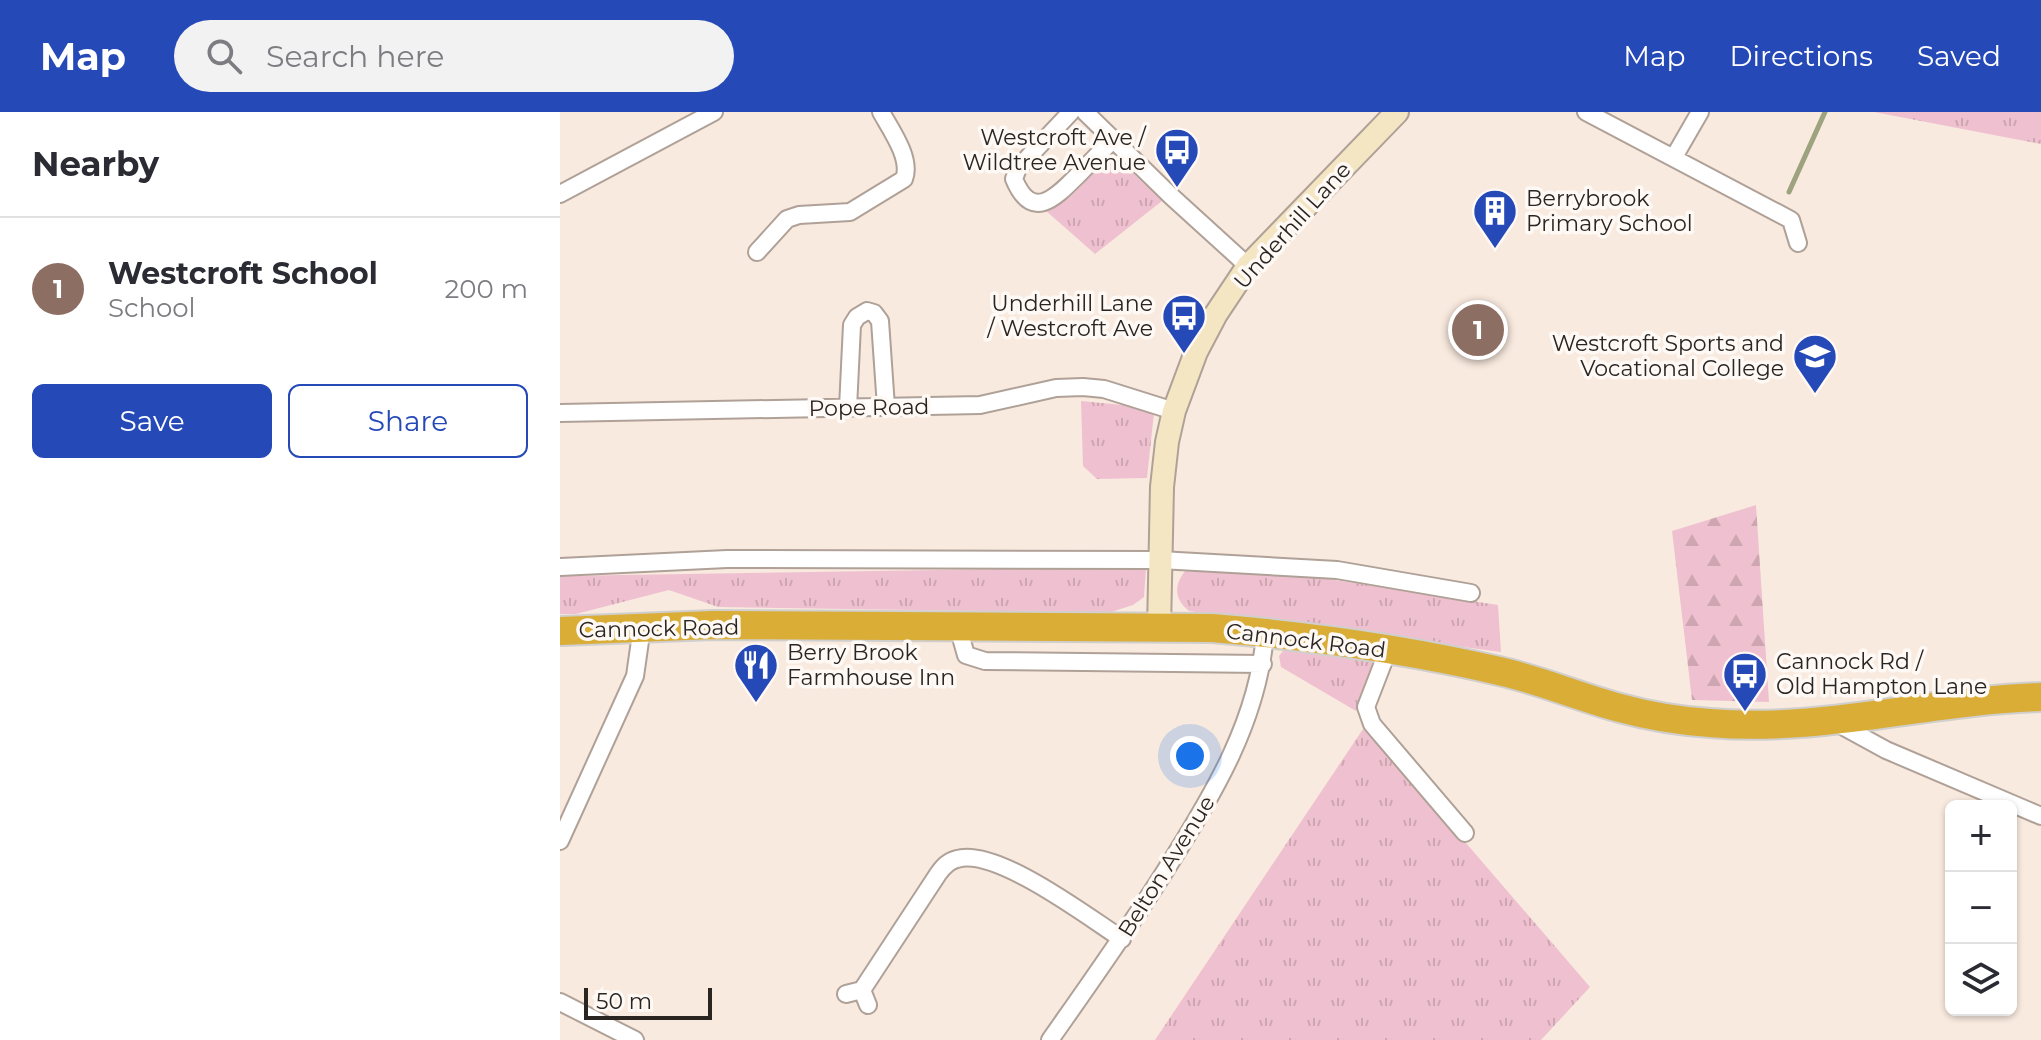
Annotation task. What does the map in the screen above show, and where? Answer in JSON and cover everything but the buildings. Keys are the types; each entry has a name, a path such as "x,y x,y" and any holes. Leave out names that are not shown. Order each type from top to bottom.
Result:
{"highway":[{"name":"Cannock Road","path":"560,631 642,627 1212,628 1388,650 1500,671 1619,708 1657,716 1756,726 1832,720 1982,699 2041,697"}],"street":[{"path":"560,194 714,112"},
{"path":"757,252 787,219 799,215 850,212 901,183 906,175 906,166 881,112"},
{"path":"1071,112 1018,168 1014,179 1027,198 1038,203 1053,200 1114,139"},
{"name":"Underhill Lane","path":"1159,629 1162,487 1174,411 1203,339 1248,266 1397,112"},
{"path":"1586,112 1791,220 1798,243"},
{"path":"1674,157 1700,112"},
{"path":"1094,115 1114,139 1248,266"},
{"path":"848,408 852,325 857,317 867,311 874,313 880,321 886,407"},
{"name":"Pope Road","path":"560,413 980,405 1056,388 1083,387 1104,389 1174,411"},
{"path":"560,567 727,559 1160,560 1337,570 1471,593"},
{"path":"560,841 635,676 642,627"},
{"path":"958,627 966,655 985,661 1263,664"},
{"name":"Belton Avenue","path":"1050,1040 1122,939 1208,800 1253,705 1263,664 1265,633"},
{"path":"1388,650 1366,707 1372,724 1465,833"},
{"path":"1832,720 1886,750 2041,816"},
{"path":"859,996 938,874 947,863 957,858 968,857 1003,866 1122,939"},
{"path":"560,1002 635,1040"}],"green space":[{"path":"1874,112 2041,112 2041,144"},
{"path":"1118,159 1162,201 1095,254 1045,210 1066,200 1098,169"},
{"path":"1081,401 1144,407 1154,413 1147,478 1097,479 1083,466"},
{"path":"1756,505 1769,702 1692,700 1672,531"},
{"path":"1146,569 1144,597 1133,605 1108,613 718,607 669,590 576,614 560,614 560,576"},
{"path":"1187,569 1302,575 1498,605 1501,652 1189,611 1180,601 1177,591"},
{"path":"1287,646 1376,660 1356,711 1281,667 1279,656"},
{"path":"1363,729 1590,987 1541,1040 1155,1040"}],"waterway":[{"path":"1789,192 1825,112"}],"place":[{"name":"Westcroft Ave / Wildtree Avenue","path":"1177,189"},
{"name":"Berrybrook Primary School","path":"1495,250"},
{"name":"Westcroft School","path":"1478,330"},
{"name":"Underhill Lane / Westcroft Ave","path":"1184,355"},
{"name":"Westcroft Sports and Vocational College","path":"1815,395"},
{"name":"Berry Brook Farmhouse Inn","path":"756,704"},
{"name":"Cannock Rd / Old Hampton Lane","path":"1745,713"}]}
